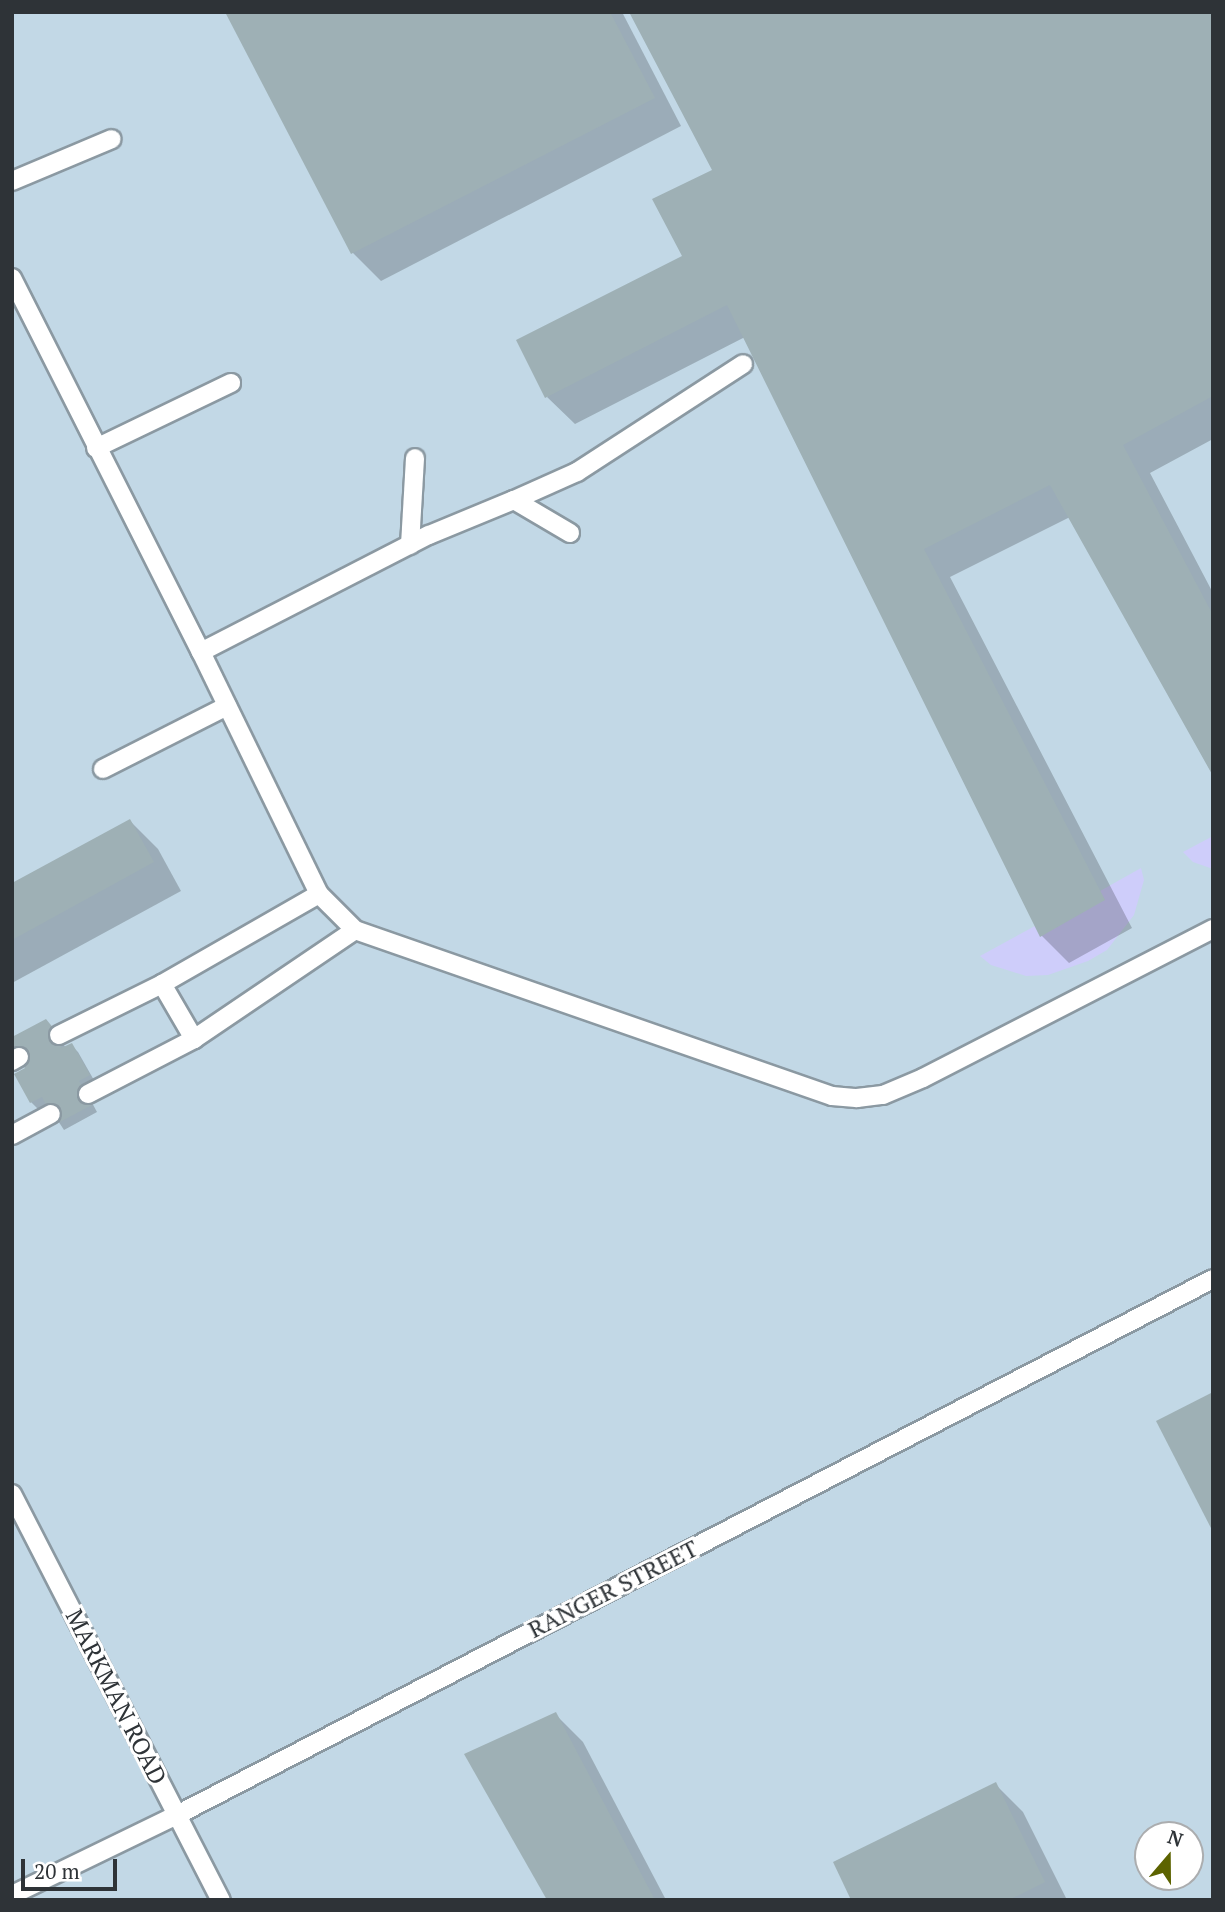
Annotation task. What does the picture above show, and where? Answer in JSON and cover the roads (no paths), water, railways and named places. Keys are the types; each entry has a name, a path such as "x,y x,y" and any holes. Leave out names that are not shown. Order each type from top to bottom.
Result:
{"lane":[{"path":"12,181 112,139"},
{"path":"12,278 228,706 319,894 355,930 832,1096 857,1098 883,1095 923,1079 1213,929"},
{"path":"201,652 410,545 577,472 743,364"},
{"path":"96,448 231,383"},
{"path":"410,545 415,458"},
{"path":"514,500 570,533"},
{"path":"103,769 228,706"},
{"path":"59,1035 162,984 319,894"},
{"path":"88,1094 194,1039 355,930"},
{"path":"162,984 194,1039"},
{"path":"12,1135 51,1114"},
{"name":"RANGER STREET","path":"12,1895 177,1815 1213,1279"},
{"name":"MARKMAN ROAD","path":"12,1494 221,1900"}]}
